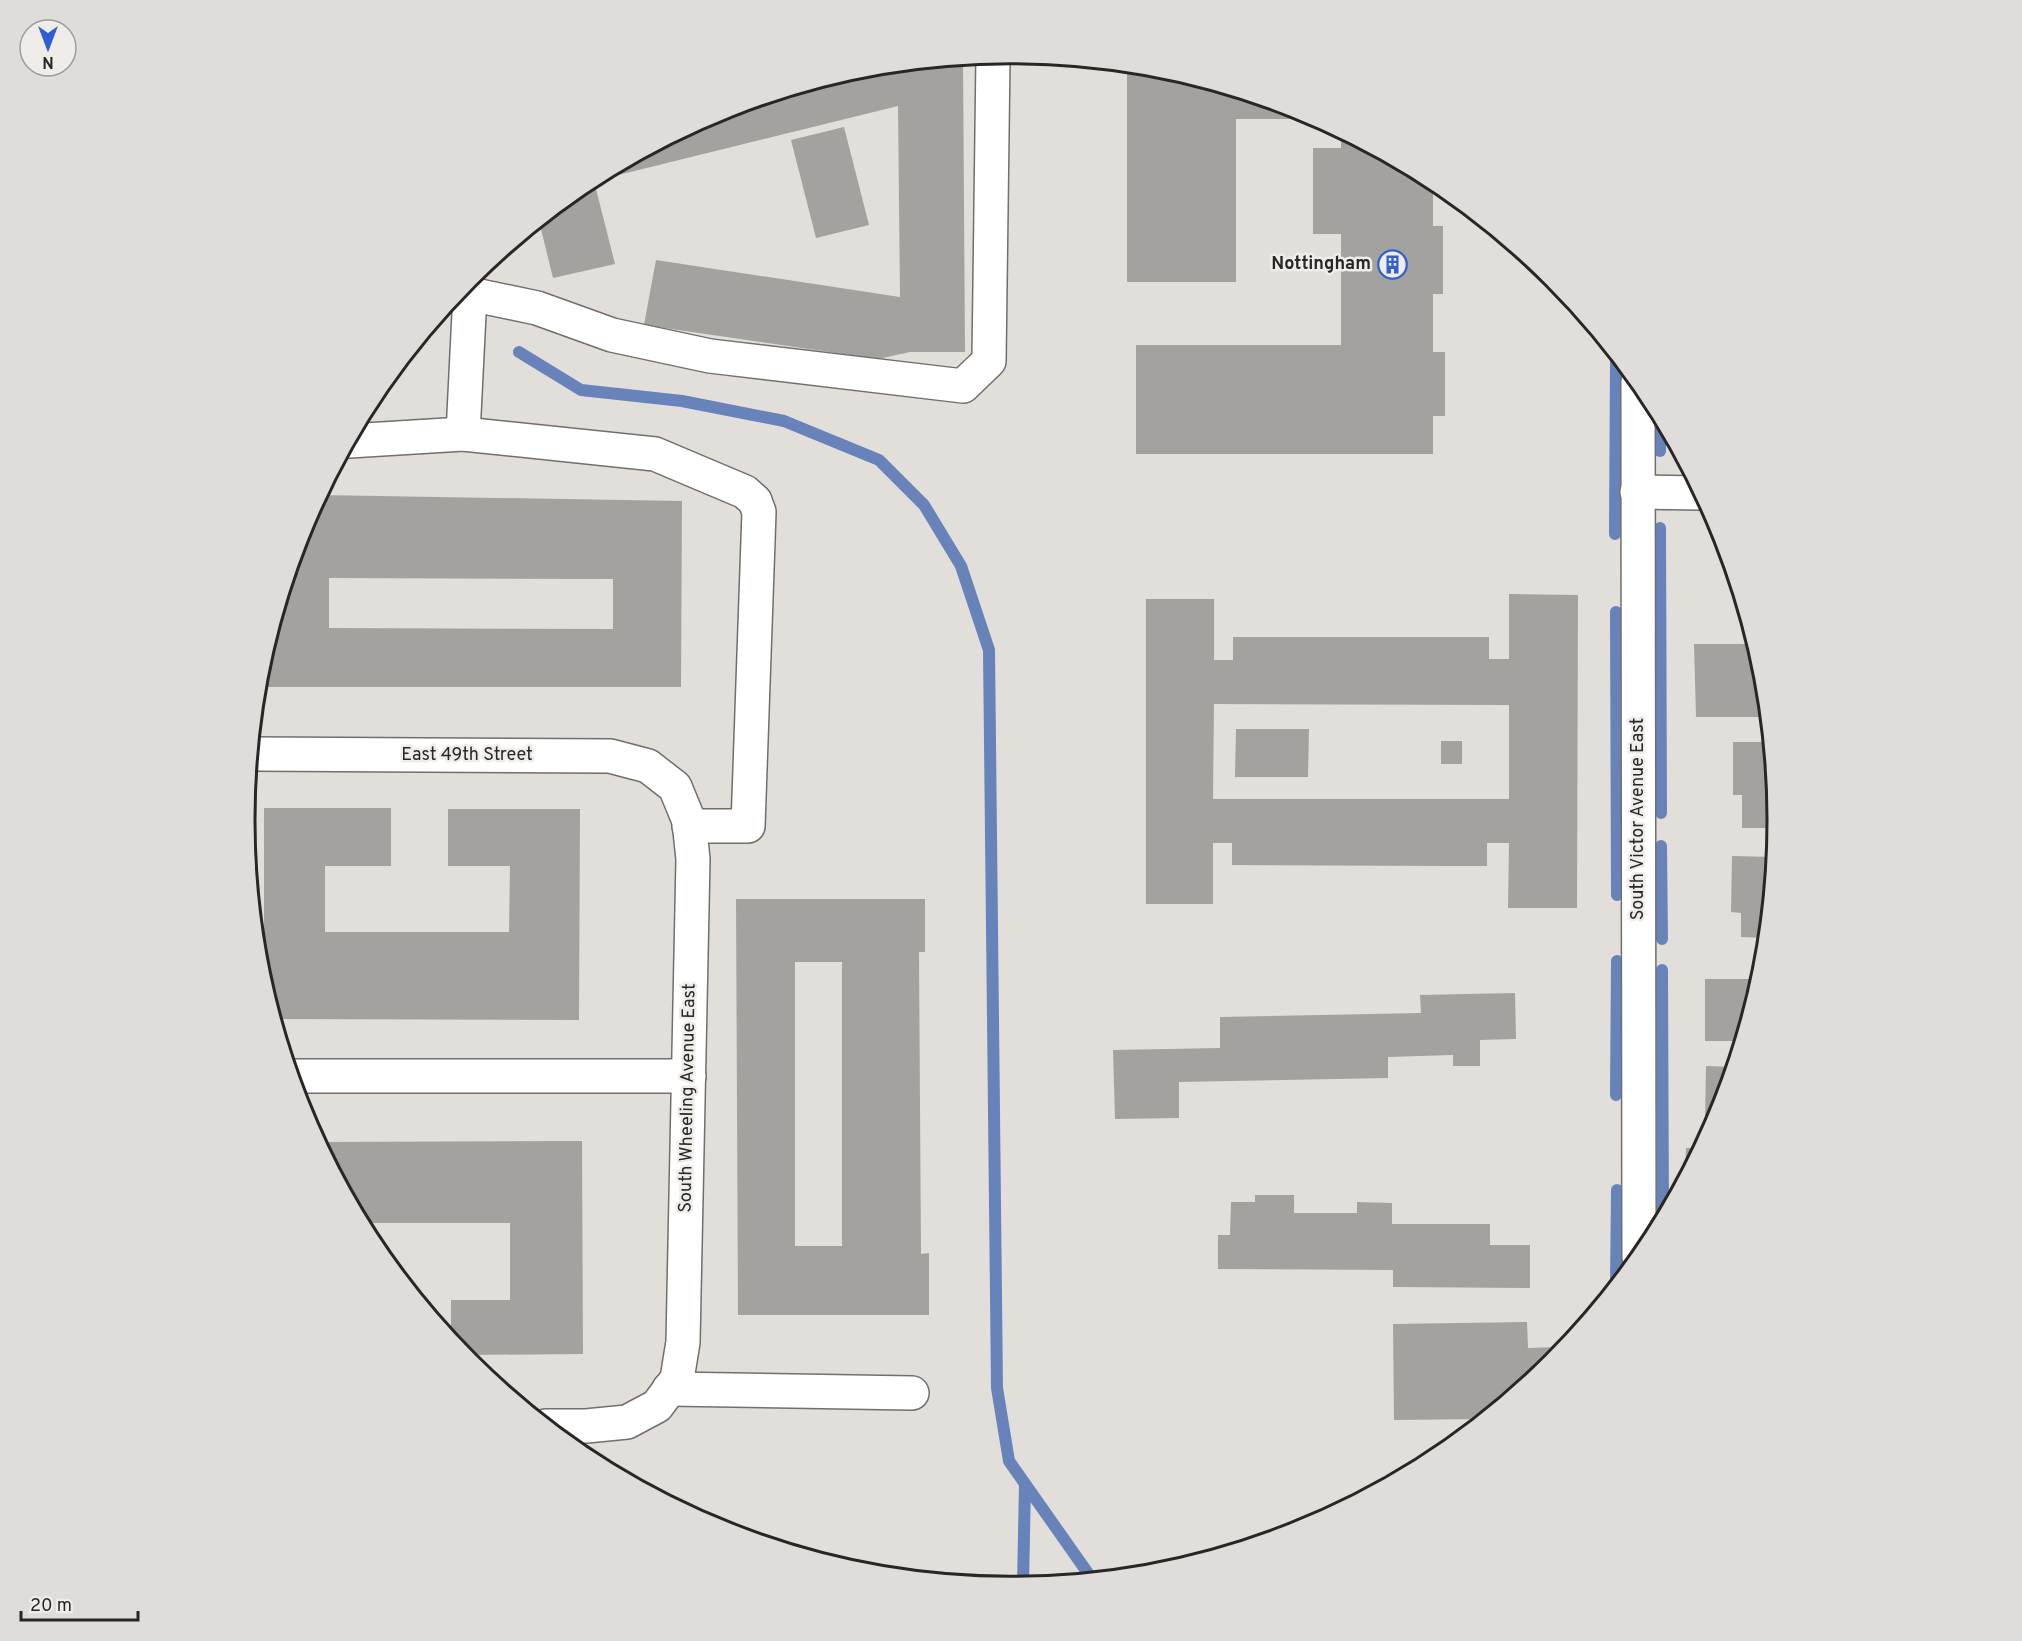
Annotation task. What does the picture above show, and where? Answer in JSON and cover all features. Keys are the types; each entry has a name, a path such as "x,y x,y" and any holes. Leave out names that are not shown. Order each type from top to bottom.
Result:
{"street":[{"path":"474,288 612,335 710,356 963,386 989,361 993,65"},
{"path":"463,434 469,294"},
{"name":"South Victor Avenue East","path":"1638,397 1640,1241"},
{"path":"357,441 463,434 655,454 745,492 755,501 759,512 748,826 689,826"},
{"path":"1637,492 1692,492"},
{"name":"East 49th Street","path":"258,754 610,756 648,766 675,787"},
{"name":"South Wheeling Avenue East","path":"663,1397 677,1378 684,1342 693,859 689,826 675,787"},
{"path":"300,1076 689,1076"},
{"path":"559,1426 627,1422 663,1397 912,1393"}],"building":[{"path":"963,66 965,352 910,352 878,359 644,325 656,260 900,297 898,106 619,175 677,142 722,122 815,90 912,71"},
{"name":"Nottingham","path":"1127,74 1207,90 1292,119 1236,119 1236,282 1127,282"},
{"path":"844,127 869,225 816,238 791,140"},
{"name":"Nottingham","path":"1341,140 1433,193 1433,226 1443,226 1443,294 1433,294 1433,352 1445,352 1445,416 1433,416 1433,454 1136,454 1136,345 1341,345 1341,234 1313,234 1313,148 1341,148"},
{"path":"596,189 615,264 553,278 541,229"},
{"path":"329,495 682,501 681,687 267,687 281,625 295,577","holes":["329,578 613,579 613,629 329,628"]},
{"path":"1509,594 1578,595 1577,908 1508,908 1509,843 1487,843 1487,866 1449,866 1232,865 1232,843 1213,843 1213,904 1146,904 1146,599 1214,599 1214,660 1233,660 1233,637 1489,637 1489,659 1509,659","holes":["1214,704 1509,705 1509,799 1213,799"]},
{"path":"1694,644 1745,644 1760,717 1696,717"},
{"path":"1236,729 1309,729 1308,777 1235,777"},
{"path":"1441,741 1462,741 1462,764 1441,764"},
{"path":"1733,742 1763,742 1767,828 1742,828 1742,795 1733,795"},
{"path":"264,808 391,808 391,866 325,866 325,932 509,932 510,866 448,866 448,809 580,809 579,1020 282,1019 264,935"},
{"path":"1732,856 1766,857 1758,938 1741,937 1741,913 1731,912"},
{"path":"736,899 925,899 925,952 919,952 921,1254 929,1253 929,1315 738,1315","holes":["795,962 842,962 842,1246 795,1246"]},
{"path":"1705,979 1749,979 1734,1041 1705,1041"},
{"path":"1515,993 1516,1039 1480,1040 1480,1066 1453,1066 1453,1055 1388,1057 1388,1078 1179,1082 1179,1118 1115,1119 1113,1050 1220,1048 1220,1017 1421,1013 1420,995"},
{"path":"1706,1066 1726,1067 1709,1110 1705,1119"},
{"path":"582,1141 583,1354 476,1355 451,1328 451,1300 510,1300 510,1223 371,1223 327,1142"},
{"path":"1686,1148 1692,1148 1689,1155 1686,1162"},
{"path":"1255,1195 1294,1195 1294,1213 1357,1213 1357,1202 1392,1203 1392,1224 1490,1224 1490,1245 1530,1245 1530,1288 1393,1287 1393,1270 1218,1269 1218,1235 1230,1235 1231,1202 1255,1202"},
{"path":"1527,1322 1528,1348 1553,1347 1509,1389 1472,1419 1394,1420 1393,1324"}],"waterway":[{"path":"519,352 581,390 682,401 784,421 879,460 924,505 961,566 989,650 997,1388 1009,1461 1087,1572"},
{"path":"1615,534 1616,367"},
{"path":"1660,432 1660,451"},
{"path":"1660,528 1661,813"},
{"path":"1616,612 1617,895"},
{"path":"1661,846 1662,939"},
{"path":"1616,1095 1617,961"},
{"path":"1662,970 1663,1204"},
{"path":"1616,1274 1617,1190"},
{"path":"1023,1576 1025,1484"}],"place":[{"name":"Nottingham","path":"1392,264"}]}
